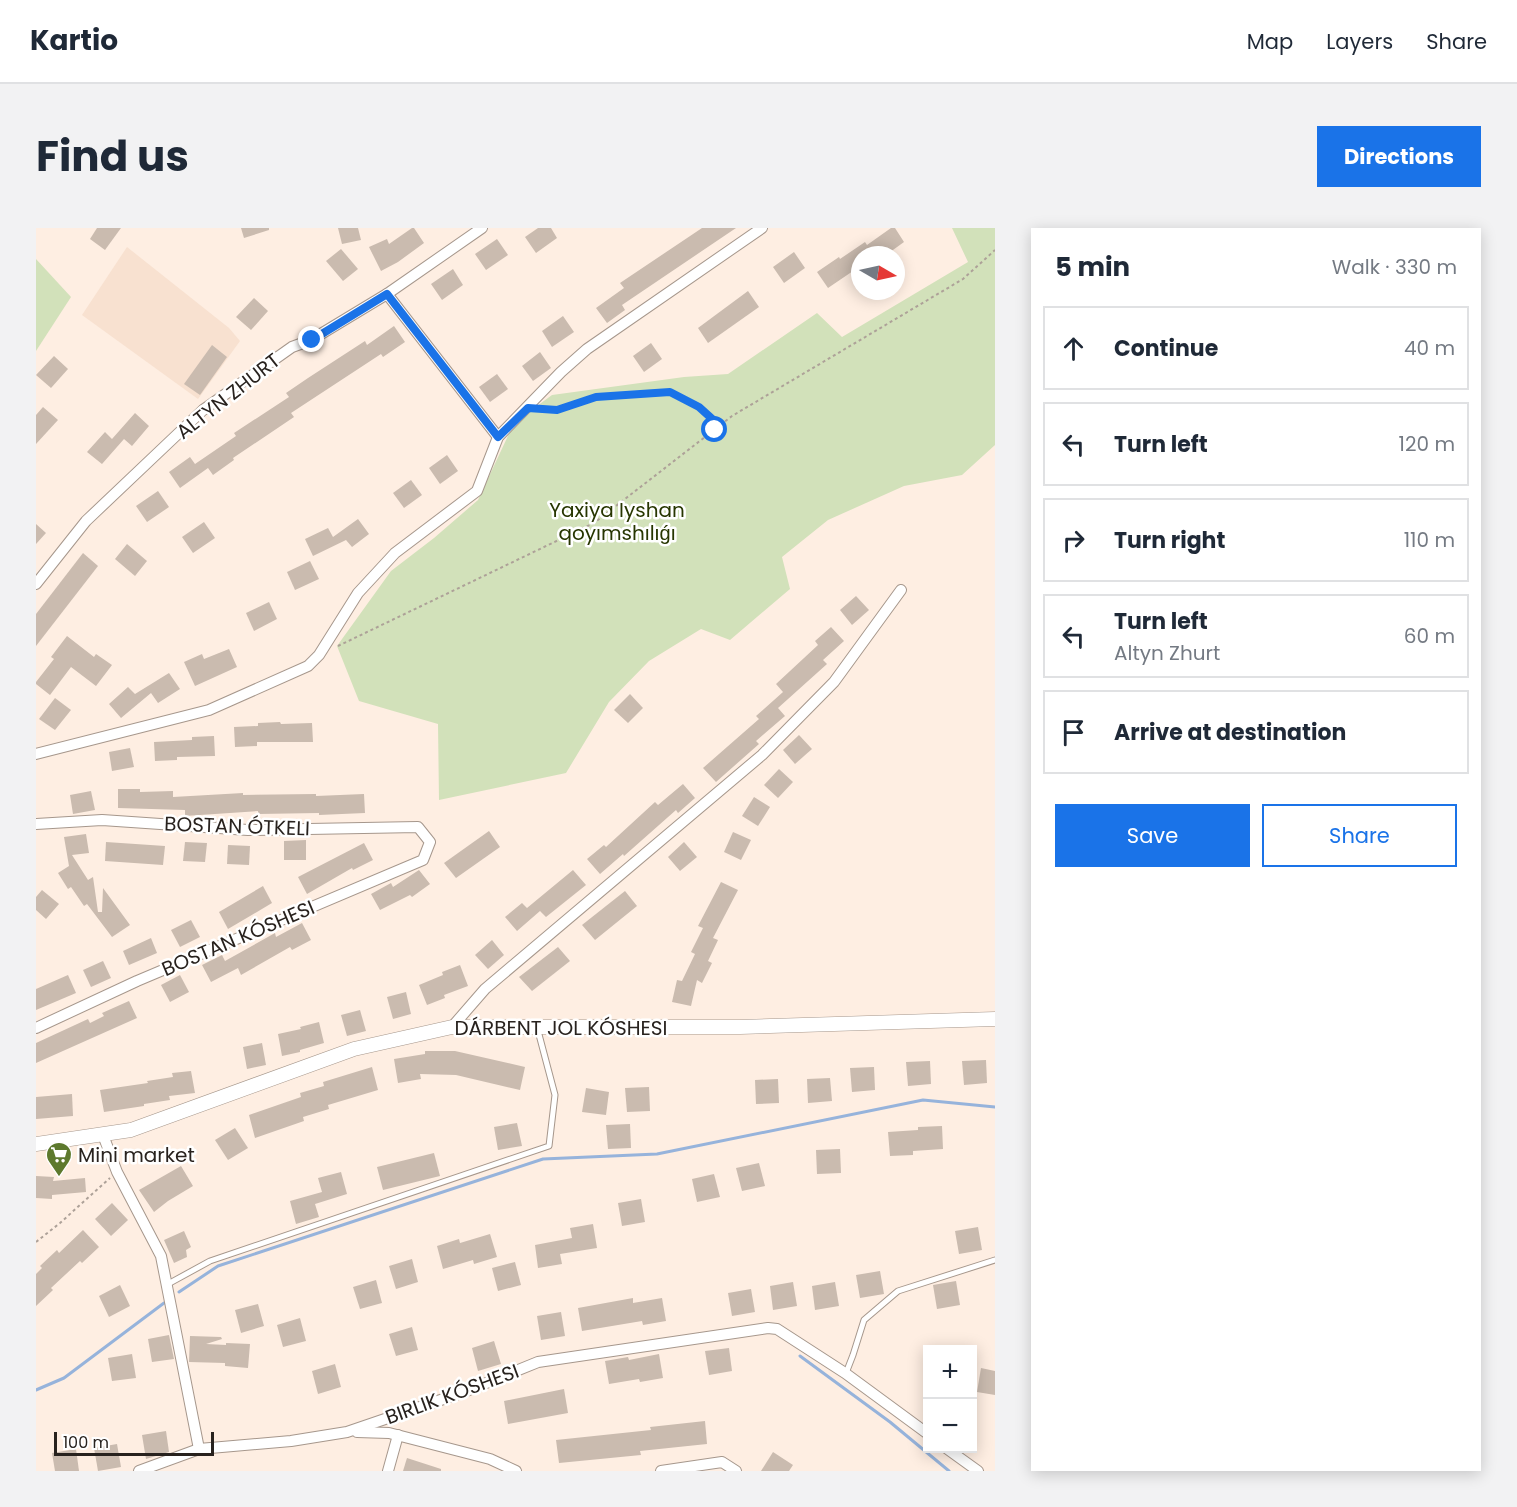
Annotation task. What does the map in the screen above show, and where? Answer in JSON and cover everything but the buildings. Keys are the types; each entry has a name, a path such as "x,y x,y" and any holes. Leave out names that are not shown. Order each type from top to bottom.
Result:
{"main road":[{"name":"DÁRBENT JOL KÓSHESI","path":"36,1144 131,1130 354,1050 452,1027 740,1027 995,1019"}],"street":[{"name":"ALTYN ZHURT","path":"36,584 86,520 204,410 292,347 312,340 387,294 482,228"},
{"path":"36,754 209,710 308,666 319,655 358,593 395,553 477,492 498,437 561,372 587,349 762,228"},
{"path":"387,294 498,437"},
{"path":"452,1027 485,988 762,755 834,682 901,590"},
{"name":"BOSTAN ÓTKELI","path":"36,824 102,820 248,830 418,826 430,842"},
{"name":"BOSTAN KÓSHESI","path":"36,1028 136,981 423,860 430,842"},
{"path":"104,1135 117,1172 161,1256 199,1449"},
{"name":"BIRLIK KÓSHESI","path":"140,1471 199,1449 291,1441 347,1432 464,1392 538,1362 768,1328 777,1329 846,1373"},
{"path":"846,1373 923,1431"},
{"path":"347,1432 398,1435 490,1459 516,1471"},
{"path":"388,1471 398,1435"},
{"path":"952,1453 978,1471"},
{"path":"661,1471 722,1462 736,1471"}],"lane":[{"path":"168,1284 210,1261 549,1146 555,1095 537,1026"},
{"path":"846,1373 864,1320 898,1291 995,1260"}],"path":[{"path":"319,655 594,523 732,416 963,279 995,250"},
{"path":"528,408 557,410 596,397 670,392 699,407 720,426"},
{"path":"36,1242 117,1172"}],"shaded area":[{"path":"127,247 229,328 240,341 198,399 82,315"}],"green space":[{"name":"Yaxiya Iyshan qoyımshılıǵı","path":"952,228 995,228 995,445 962,475 904,486 828,520 782,557 790,589 730,640 701,629 649,661 609,702 566,773 439,800 438,724 359,701 337,646 391,571 478,500 514,423 552,395 684,377 728,374 817,313 842,337 968,262"},
{"path":"36,259 71,297 36,351"}],"waterway":[{"path":"179,1292 218,1266 543,1159 657,1154 923,1100 995,1107"},
{"path":"36,1390 64,1378 164,1303"},
{"path":"800,1356 890,1422 949,1471"}],"place":[{"name":"Mini market","path":"59,1178"}],"route":[{"path":"312,340 387,294 498,437 528,408 557,410 596,397 670,392 699,407 720,426 715,430"}]}
